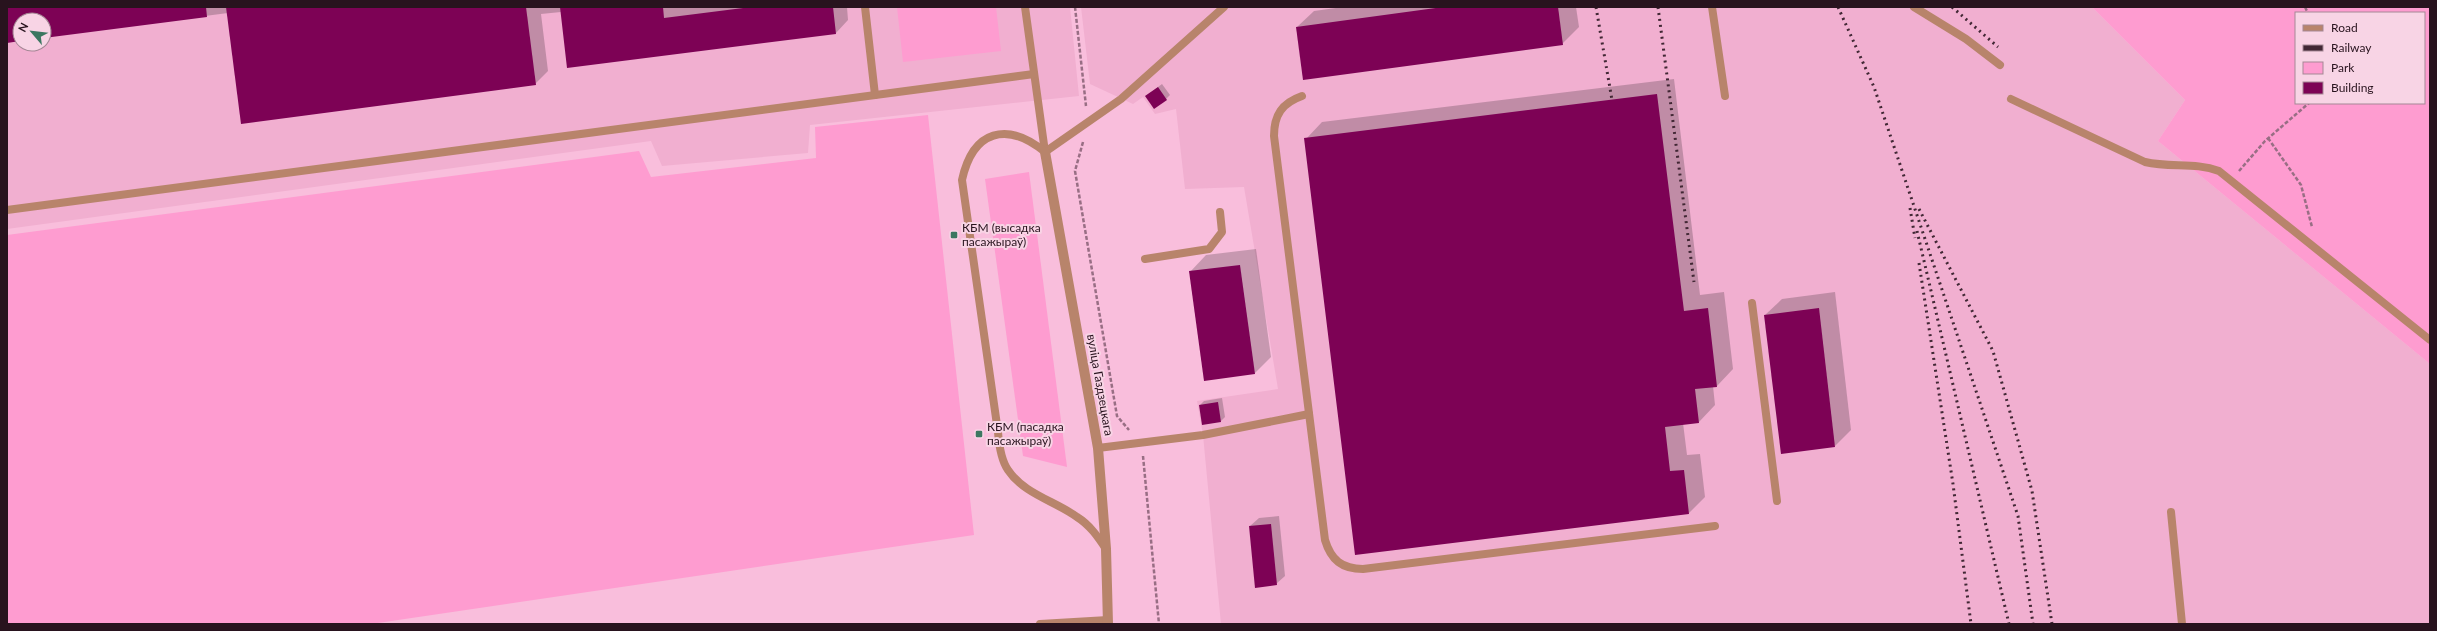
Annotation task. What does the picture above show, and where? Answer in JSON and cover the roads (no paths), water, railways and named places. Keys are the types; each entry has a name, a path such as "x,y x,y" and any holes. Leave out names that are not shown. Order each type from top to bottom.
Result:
{"street":[{"name":"вуліца Газдзецкага","path":"1045,152 1098,448 1106,549 1108,622"}],"lane":[{"path":"864,7 875,95"},
{"path":"1024,7 1045,152"},
{"path":"1045,152 1121,99 1224,7"},
{"path":"1712,7 1725,96"},
{"path":"1914,7 1966,39 2000,65"},
{"path":"7,210 1034,74"},
{"path":"1302,96 1293,99 1280,110 1276,119 1274,136 1325,540 1328,552 1335,561 1344,566 1363,569 1715,526"},
{"path":"2011,99 2140,160 2168,166 2194,164 2207,166 2232,179 2430,340"},
{"path":"1045,152 1019,135 1003,133 989,137 975,148 966,164 962,180 1000,446 1008,470 1022,485 1078,517 1093,530 1106,549"},
{"path":"1144,259 1209,249 1222,232 1220,212"},
{"path":"1752,303 1777,501"},
{"path":"1098,448 1203,435 1309,414"},
{"path":"2171,512 2182,624"},
{"path":"1040,624 1108,622"}],"railway":[{"path":"1596,7 1612,100"},
{"path":"1658,7 1694,282"},
{"path":"1838,7 1874,87 2018,516 2033,624"},
{"path":"1952,7 1998,47"},
{"path":"1910,208 1915,238"},
{"path":"1919,209 1993,351 2032,491 2052,624"},
{"path":"1917,231 2009,624"},
{"path":"1919,263 1953,484 1971,624"}],"place":[{"name":"КБМ (высадка пасажыраў)","path":"954,235"},
{"name":"КБМ (пасадка пасажыраў)","path":"979,434"}]}
